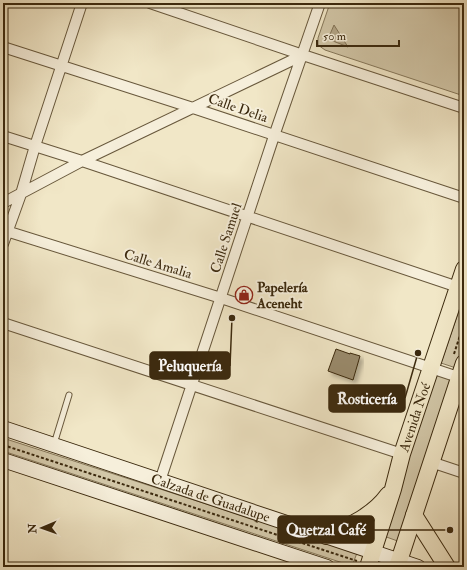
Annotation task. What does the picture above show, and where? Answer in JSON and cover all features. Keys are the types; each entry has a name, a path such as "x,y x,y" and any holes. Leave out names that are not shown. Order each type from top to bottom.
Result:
{"main road":[{"name":"Avenida Noé","path":"364,565 373,551 393,489 402,454 464,269"},
{"path":"398,564 460,370"},
{"name":"Calzada de Guadalupe","path":"3,428 373,551 398,564 418,567"},
{"name":"Calzada de Guadalupe","path":"3,460 298,563 325,567"},
{"path":"326,536 348,527 368,515 381,505 393,489"},
{"path":"414,515 447,567"}],"street":[{"path":"3,244 5,230 21,194 35,146 82,3"},
{"path":"150,3 464,108"},
{"name":"Calle Samuel","path":"160,481 274,136 320,3"},
{"name":"Calle Delia","path":"3,47 464,198"},
{"path":"3,203 82,161 302,55"},
{"path":"3,136 458,286"},
{"name":"Calle Amalia","path":"5,230 221,298 431,368 460,370"},
{"path":"3,323 193,384 402,454"},
{"path":"431,462 464,473"}],"lane":[{"path":"54,445 69,395"}],"path":[{"path":"460,370 464,324"},
{"path":"3,444 364,565"}],"shaded area":[{"path":"330,3 464,3 464,96 325,50 318,45 318,38"},
{"path":"334,25 348,47 328,39"},
{"path":"464,296 464,364 462,370 441,363"},
{"path":"436,374 458,382 403,543 381,535"},
{"path":"3,438 357,553 352,566 3,451"}],"building":[{"path":"336,349 360,356 353,380 328,371"}],"place":[{"name":"Papelería Aceneht","path":"244,295"},
{"name":"Peluquería","path":"232,318"},
{"name":"Rosticería","path":"418,353"},
{"name":"Quetzal Café","path":"450,530"}]}
